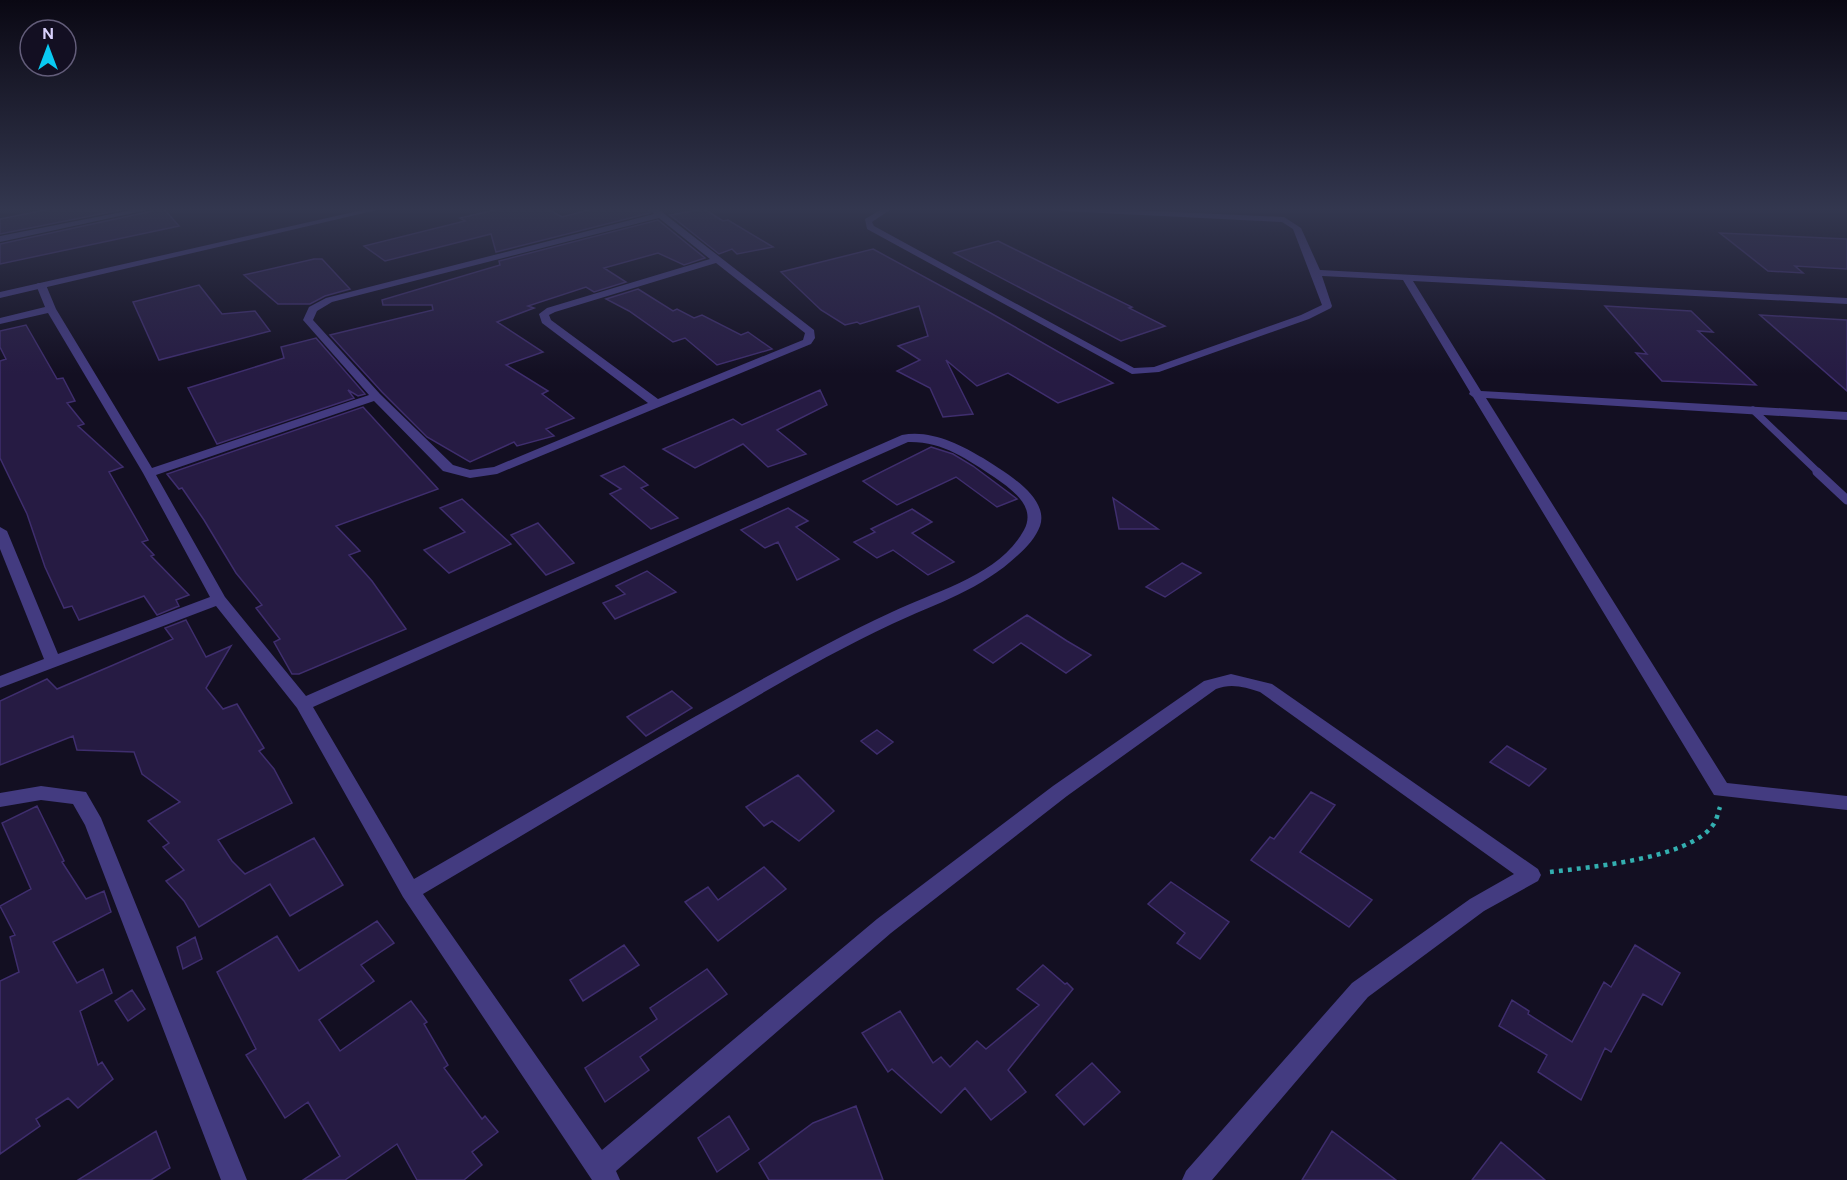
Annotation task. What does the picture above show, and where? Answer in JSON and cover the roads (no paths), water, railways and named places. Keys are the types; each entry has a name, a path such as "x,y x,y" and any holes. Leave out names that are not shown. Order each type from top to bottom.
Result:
{"street":[{"path":"0,295 134,264"},
{"path":"463,264 329,300 313,309 308,320 376,396 448,468 470,474 497,470 807,342 810,332 725,264"},
{"path":"658,405 546,321 544,314 702,264"},
{"path":"938,264 1132,370 1155,370 1321,310 1326,306 1326,299 1313,264"},
{"path":"1317,273 1847,301"},
{"path":"1406,278 1475,394 1720,790 1847,803"},
{"path":"41,285 51,309 149,473 219,599 303,704 410,891 604,1174 884,926 1060,791 1219,680 1233,679 1266,688 1531,875 1477,905 1360,990 1195,1180"},
{"path":"0,321 51,309"},
{"path":"1475,394 1847,416"},
{"path":"149,473 376,396"},
{"path":"303,704 906,438 925,437 943,442 991,469 1023,493 1029,502 1035,518 1034,526 1027,538 973,583 856,635 735,702 410,891"},
{"path":"0,531 53,662"},
{"path":"0,682 219,599"},
{"path":"0,800 41,793 79,797 94,824 234,1180"}],"lane":[{"path":"1753,410 1847,500"}]}
